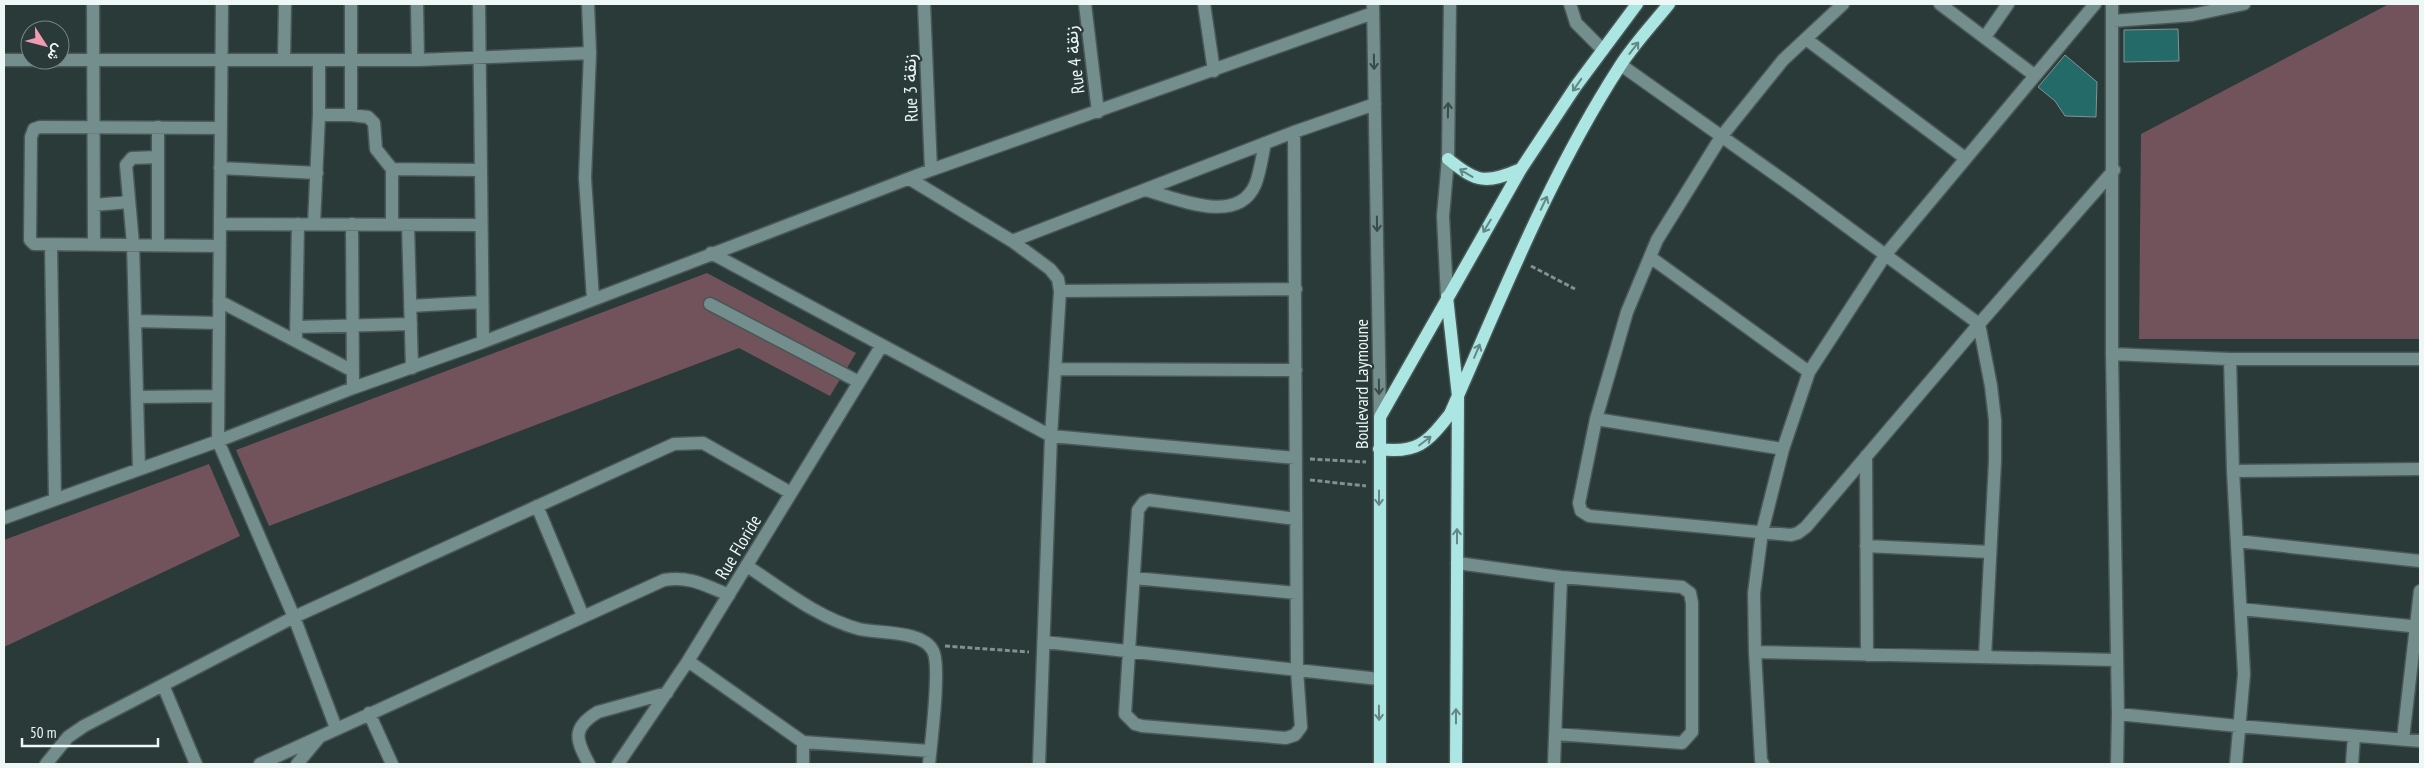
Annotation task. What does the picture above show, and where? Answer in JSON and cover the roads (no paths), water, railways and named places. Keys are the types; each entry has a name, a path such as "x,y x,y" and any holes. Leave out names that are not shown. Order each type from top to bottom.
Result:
{"main road":[{"path":"1380,417 1521,169 1603,50 1638,4"},
{"path":"1379,449 1406,450 1420,444 1436,432 1450,414 1517,258 1568,153 1621,65 1669,4"},
{"path":"1448,159 1465,173 1478,179 1501,178 1521,169"},
{"path":"1447,297 1458,396 1456,764"},
{"name":"Boulevard Laymoune","path":"1380,417 1380,764"}],"street":[{"path":"93,4 94,244"},
{"path":"222,4 218,441 294,617 336,728"},
{"path":"284,60 286,4"},
{"path":"351,4 351,115"},
{"path":"417,4 418,60"},
{"path":"479,4 483,342"},
{"path":"588,4 590,53 585,178 593,299"},
{"name":"Rue 3 زنقة","path":"924,4 931,170"},
{"name":"Rue 4 زنقة","path":"1085,4 1098,112"},
{"path":"1204,4 1214,71"},
{"path":"1447,297 1443,216 1448,159 1450,4"},
{"path":"1570,4 1576,23 1603,50"},
{"path":"1843,4 1783,60 1721,137 1657,240 1627,312 1596,418 1579,503 1581,510 1589,516 1791,535 1798,534 2114,170"},
{"path":"1940,4 2034,75"},
{"path":"1985,37 2008,4"},
{"path":"1763,764 1761,760 1755,652 1754,594 1762,532 1782,449 1809,372 1886,254 2094,4"},
{"path":"2112,4 2114,170 2112,354 2118,714 2117,764"},
{"path":"2113,21 2192,15 2237,5"},
{"path":"4,518 218,441 353,388 483,342 931,170 1214,71 1373,8"},
{"name":"Boulevard Laymoune","path":"1373,8 1380,417"},
{"path":"1806,40 1965,158"},
{"path":"4,60 418,60 590,53"},
{"path":"314,224 319,115 319,60"},
{"path":"1621,65 1886,254 1979,324 1992,386 1995,461 1985,657"},
{"path":"1012,241 1294,132 1376,104"},
{"path":"319,115 365,116 374,123 376,149 392,169 392,225"},
{"path":"220,246 158,244 37,245 30,240 32,133 40,126 221,128"},
{"path":"158,127 158,244"},
{"path":"1294,132 1296,289 1296,370 1296,458 1296,478 1296,519 1296,593 1297,670 1301,727 1295,735 1286,738 1134,724 1126,714 1138,510 1144,502 1149,500 1296,519"},
{"path":"1145,190 1207,206 1231,207 1246,198 1255,186 1265,143"},
{"path":"139,469 133,244 127,162 132,158 158,157"},
{"path":"220,168 316,172"},
{"path":"392,169 480,170"},
{"path":"910,179 1012,241 1050,268 1058,279 1060,291 1051,436 1045,648 1039,764"},
{"path":"94,205 129,202"},
{"path":"220,224 481,225"},
{"path":"296,340 298,224"},
{"path":"352,224 353,388"},
{"path":"408,225 412,368"},
{"path":"51,245 55,499"},
{"path":"711,253 1051,436 1296,458"},
{"path":"1650,257 1809,372"},
{"path":"1060,291 1296,289"},
{"path":"219,301 353,371"},
{"path":"410,306 482,302"},
{"path":"710,304 859,382"},
{"path":"135,321 219,324"},
{"path":"296,326 411,324"},
{"name":"Rue Floride","path":"620,760 688,661 882,345"},
{"path":"2112,354 2230,359 2420,359"},
{"path":"2230,359 2233,471 2244,674 2236,764"},
{"path":"1055,369 1296,370"},
{"path":"137,397 218,396"},
{"path":"1596,418 1782,449"},
{"path":"46,764 68,737 84,726 294,617 674,444 684,442 703,443 791,493"},
{"path":"1866,456 1867,655"},
{"path":"2233,471 2420,469"},
{"path":"537,506 583,616"},
{"path":"2237,541 2420,561"},
{"path":"1866,546 1990,552"},
{"path":"1457,563 1561,577 1682,587 1690,593 1692,603 1692,732 1682,743 1555,734"},
{"path":"747,566 832,620 862,629 918,638 929,645 936,663 929,764"},
{"path":"1554,764 1561,577"},
{"path":"1134,578 1296,593"},
{"path":"260,764 664,580 692,579 729,595"},
{"path":"2403,739 2418,627 2420,591"},
{"path":"2241,610 2418,627"},
{"path":"1045,648 1129,651 1379,679"},
{"path":"1755,652 2117,660"},
{"path":"688,661 803,742 930,750"},
{"path":"163,685 196,764"},
{"path":"590,764 578,738 581,725 588,718 598,712 667,693"},
{"path":"369,713 392,764"},
{"path":"2118,714 2420,741"},
{"path":"2352,764 2354,736"},
{"path":"297,764 319,737"},
{"path":"802,764 803,742"},
{"path":"620,760 634,764"}]}
